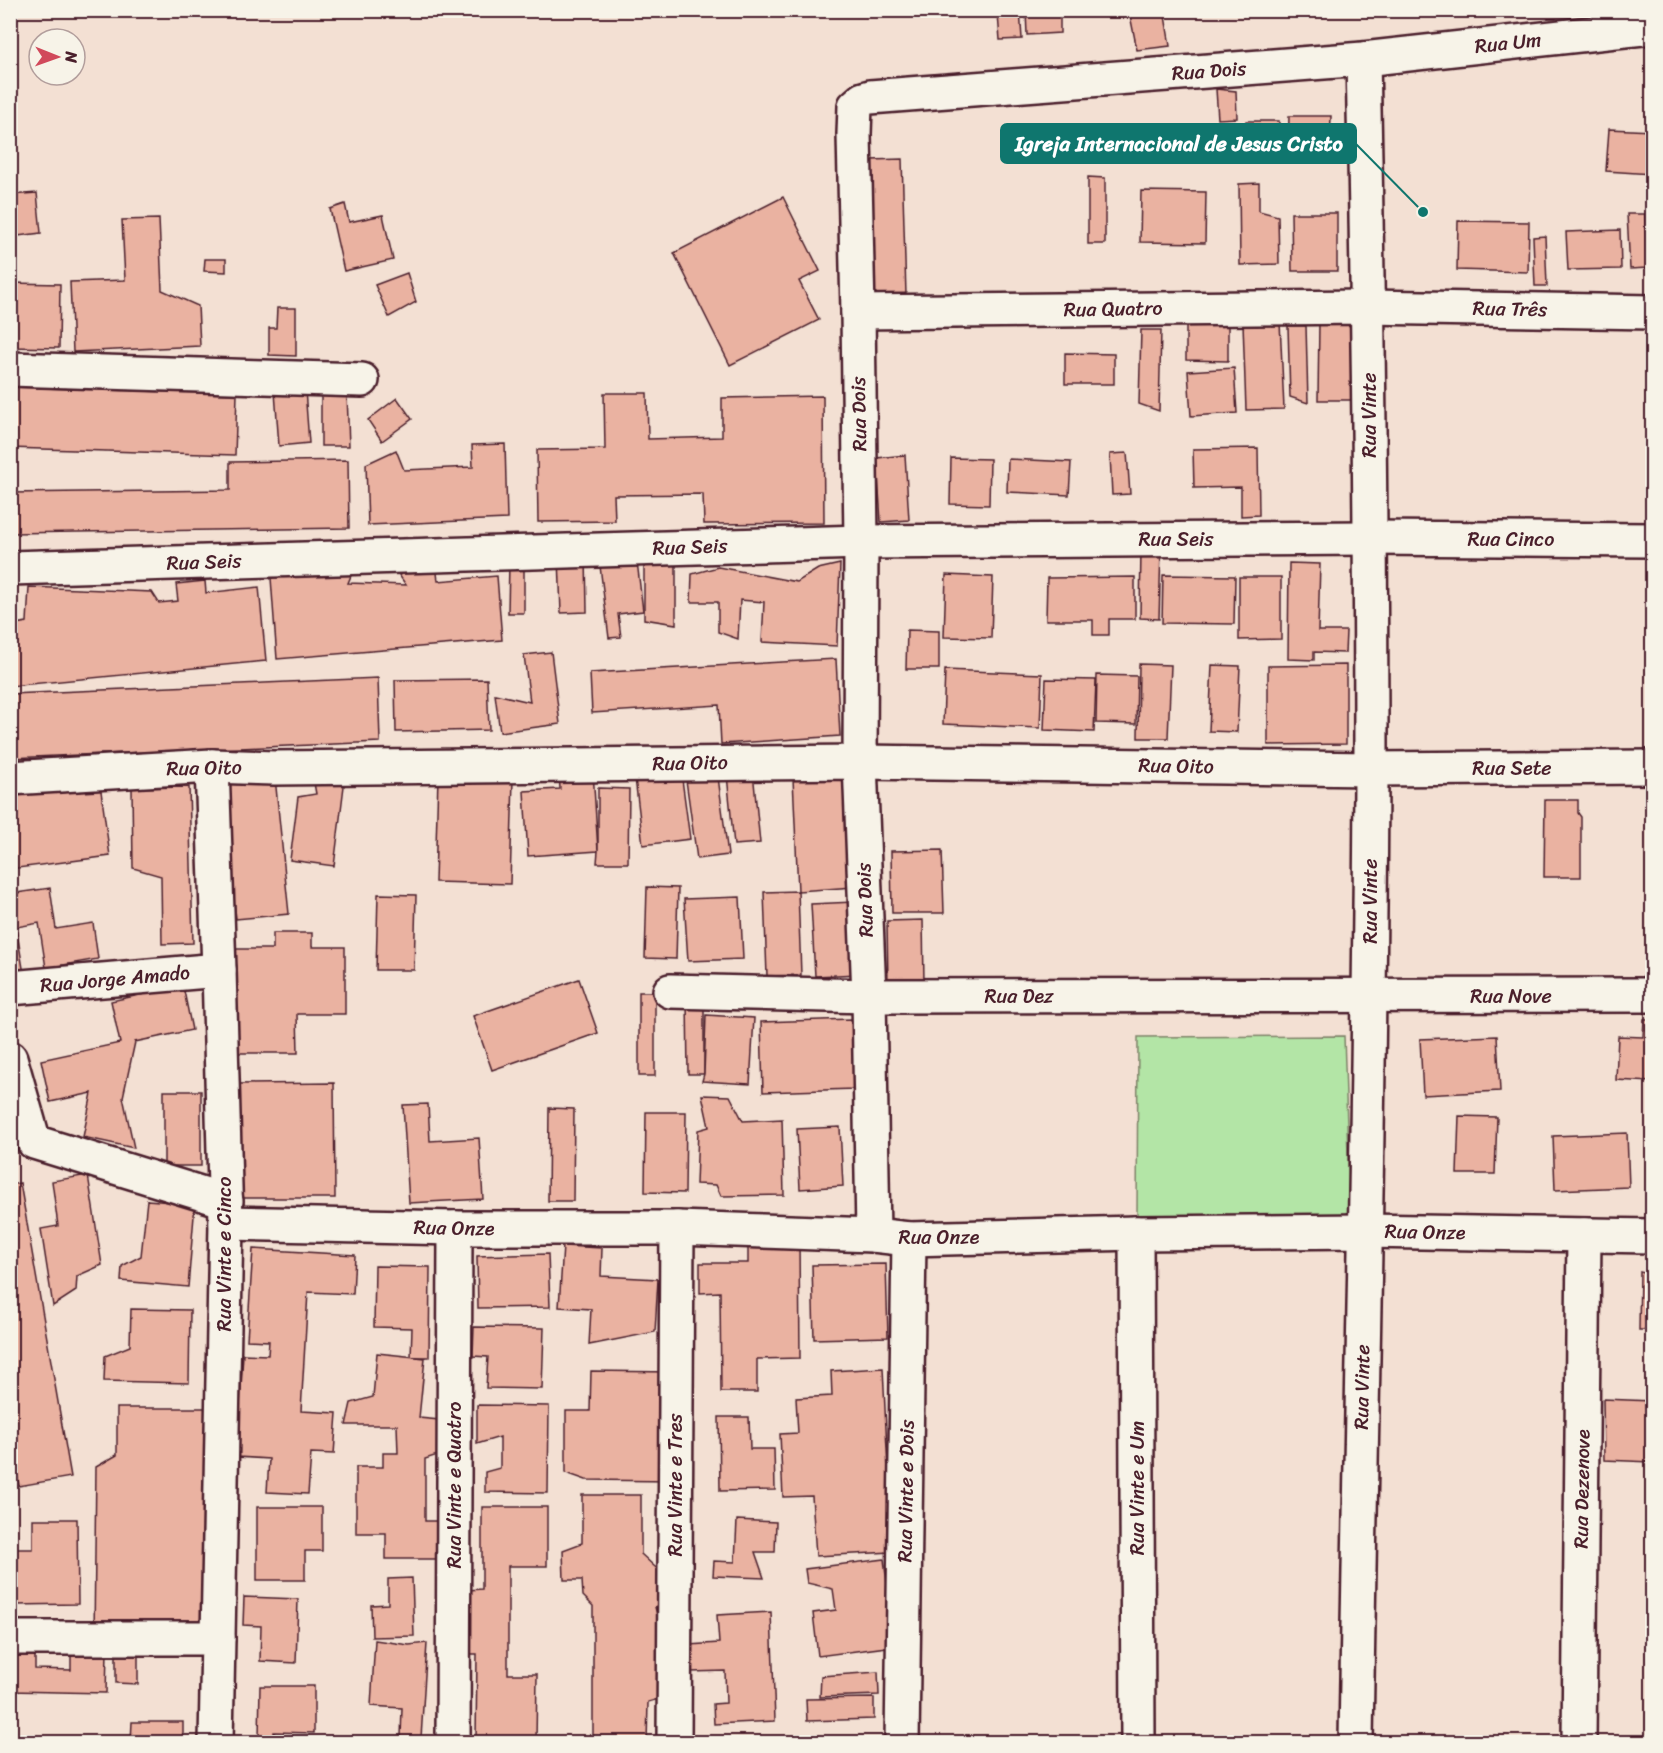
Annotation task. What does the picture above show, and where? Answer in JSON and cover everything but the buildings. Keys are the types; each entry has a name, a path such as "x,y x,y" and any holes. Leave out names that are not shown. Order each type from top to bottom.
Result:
{"street":[{"name":"Rua Um","path":"1363,59 1653,27"},
{"name":"Rua Vinte","path":"1356,1743 1371,769 1368,307 1363,59"},
{"name":"Rua Dois","path":"873,1235 869,996 860,762 861,542 855,106 863,99 870,97 1363,59"},
{"name":"Rua Quatro","path":"858,312 1368,307"},
{"name":"Rua Três","path":"1368,307 1653,312"},
{"path":"10,369 362,380"},
{"name":"Rua Cinco","path":"1370,538 1653,540"},
{"name":"Rua Seis","path":"10,568 861,542 1370,538"},
{"name":"Rua Oito","path":"10,778 212,766 274,768 860,762 1371,769"},
{"name":"Rua Vinte e Cinco","path":"212,766 226,1212 216,1743"},
{"name":"Rua Sete","path":"1371,769 1653,767"},
{"name":"Rua Jorge Amado","path":"10,988 219,970"},
{"name":"Rua Dez","path":"670,991 869,996 1369,997"},
{"name":"Rua Nove","path":"1369,997 1653,995"},
{"path":"10,1058 22,1147"},
{"name":"Rua Onze","path":"22,1147 226,1212 455,1228 677,1228 873,1235 909,1239 1136,1233 1365,1231 1653,1236"},
{"name":"Rua Vinte e Quatro","path":"453,1743 455,1228"},
{"name":"Rua Vinte e Tres","path":"674,1743 677,1228"},
{"name":"Rua Vinte e Um","path":"1136,1233 1138,1743"},
{"name":"Rua Dezenove","path":"1579,1743 1584,1235"},
{"name":"Rua Vinte e Dois","path":"902,1743 909,1239"},
{"path":"10,1638 218,1638"}],"green space":[{"path":"1344,1036 1350,1215 1137,1218 1138,1037"}],"place":[{"name":"Igreja Internacional de Jesus Cristo","path":"1423,212"}]}
